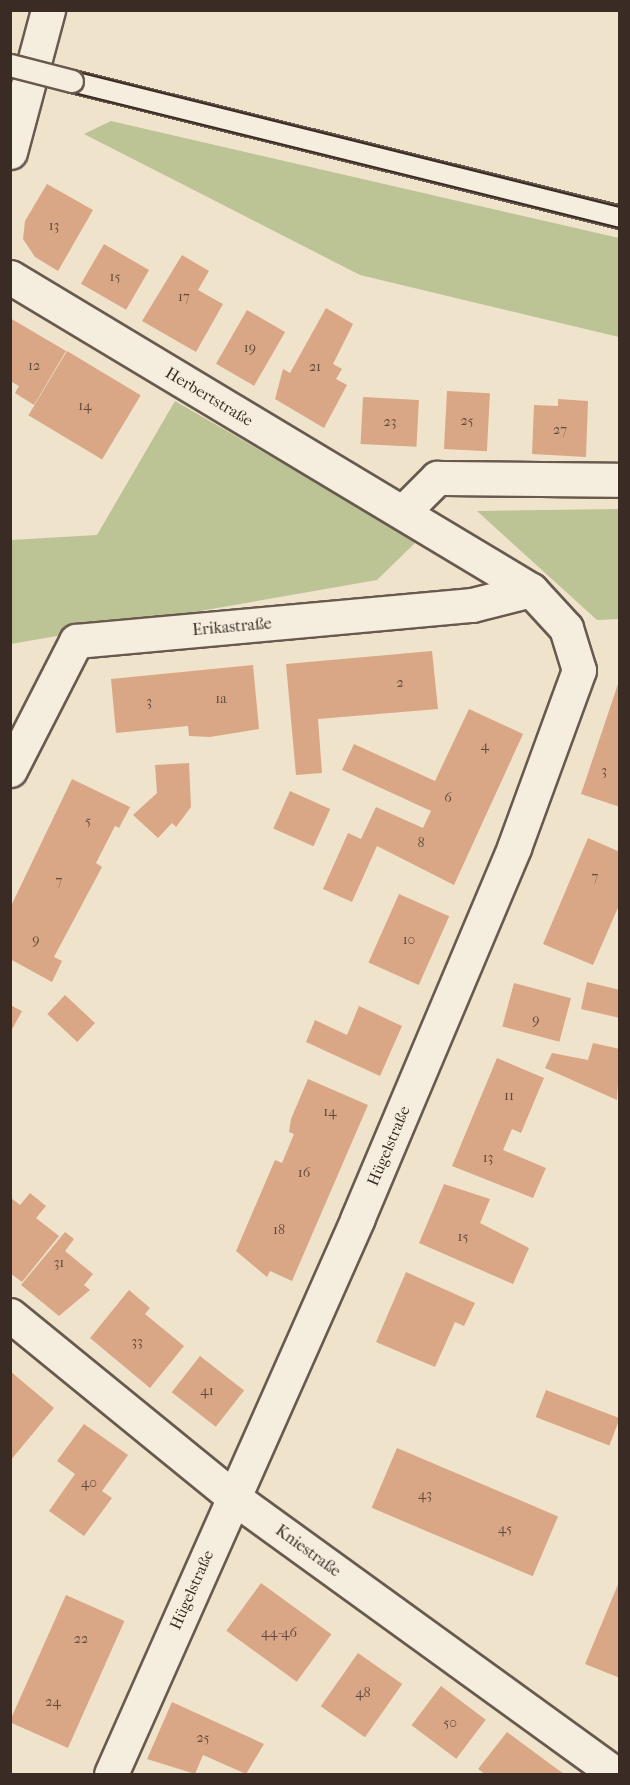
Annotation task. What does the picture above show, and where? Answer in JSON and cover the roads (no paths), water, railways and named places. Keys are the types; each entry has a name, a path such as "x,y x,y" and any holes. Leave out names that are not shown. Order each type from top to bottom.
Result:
{"street":[{"path":"10,152 41,13"},
{"name":"Herbertstraße","path":"13,279 465,547"},
{"path":"404,512 437,478 620,480"},
{"name":"Hügelstraße","path":"111,1774 358,1218 564,722 579,670 576,648 566,628 531,590 465,547"},
{"name":"Erikastraße","path":"10,770 76,641 472,605 531,590"},
{"name":"Kniestraße","path":"10,1315 233,1497 615,1774"}],"lane":[{"path":"10,65 620,217"}],"tram line":[{"path":"10,55 620,207"},
{"path":"10,77 620,228"}]}
